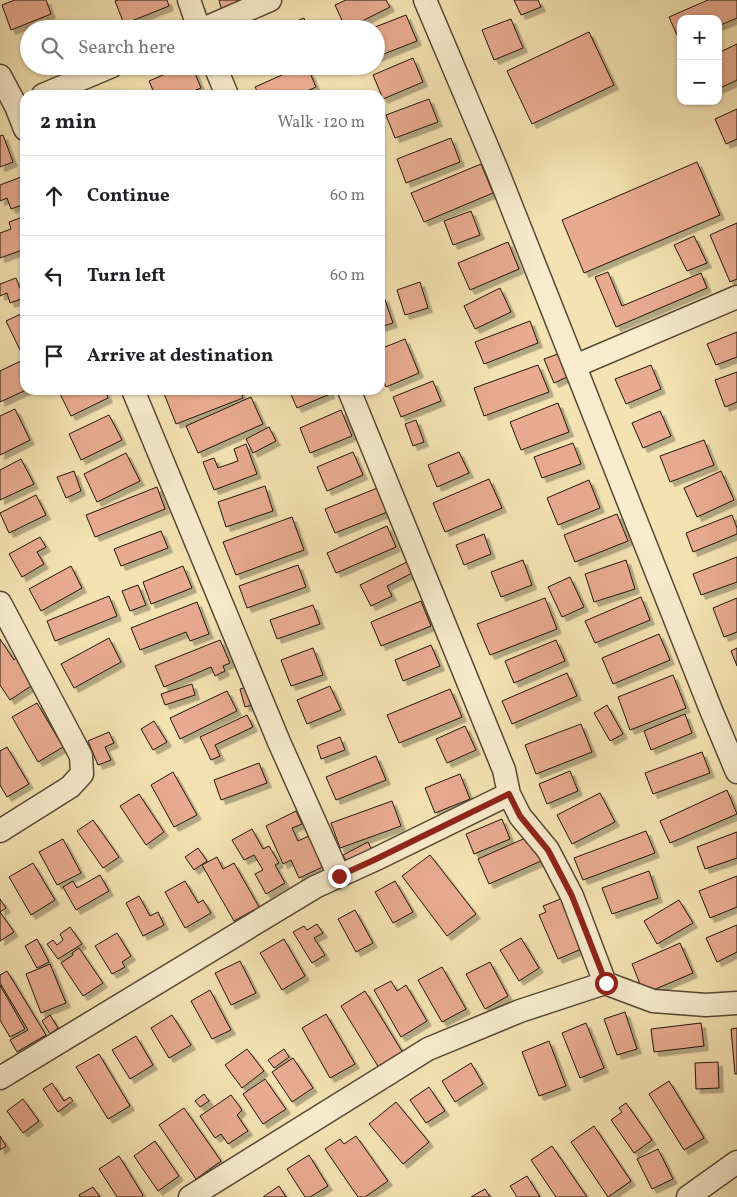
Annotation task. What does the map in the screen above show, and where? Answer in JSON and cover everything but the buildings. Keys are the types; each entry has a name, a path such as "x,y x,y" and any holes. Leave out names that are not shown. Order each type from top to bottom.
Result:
{"street":[{"path":"189,0 196,20"},
{"path":"224,20 270,0"},
{"path":"425,0 497,170 737,772"},
{"path":"55,90 91,75"},
{"path":"219,75 225,90"},
{"path":"0,76 20,119"},
{"path":"574,366 737,297"},
{"path":"135,395 279,742 339,876"},
{"path":"351,395 504,770 509,794 520,816 548,850 572,896 606,983"},
{"path":"0,603 81,756 82,774 70,787 0,831"},
{"path":"0,1078 315,887 509,794"},
{"path":"190,1197 428,1049 520,1011 606,983 653,1001 706,1005 737,1003"},
{"path":"688,1197 737,1162"}],"route":[{"path":"339,876 509,794 520,816 548,850 572,896 606,983"}]}
